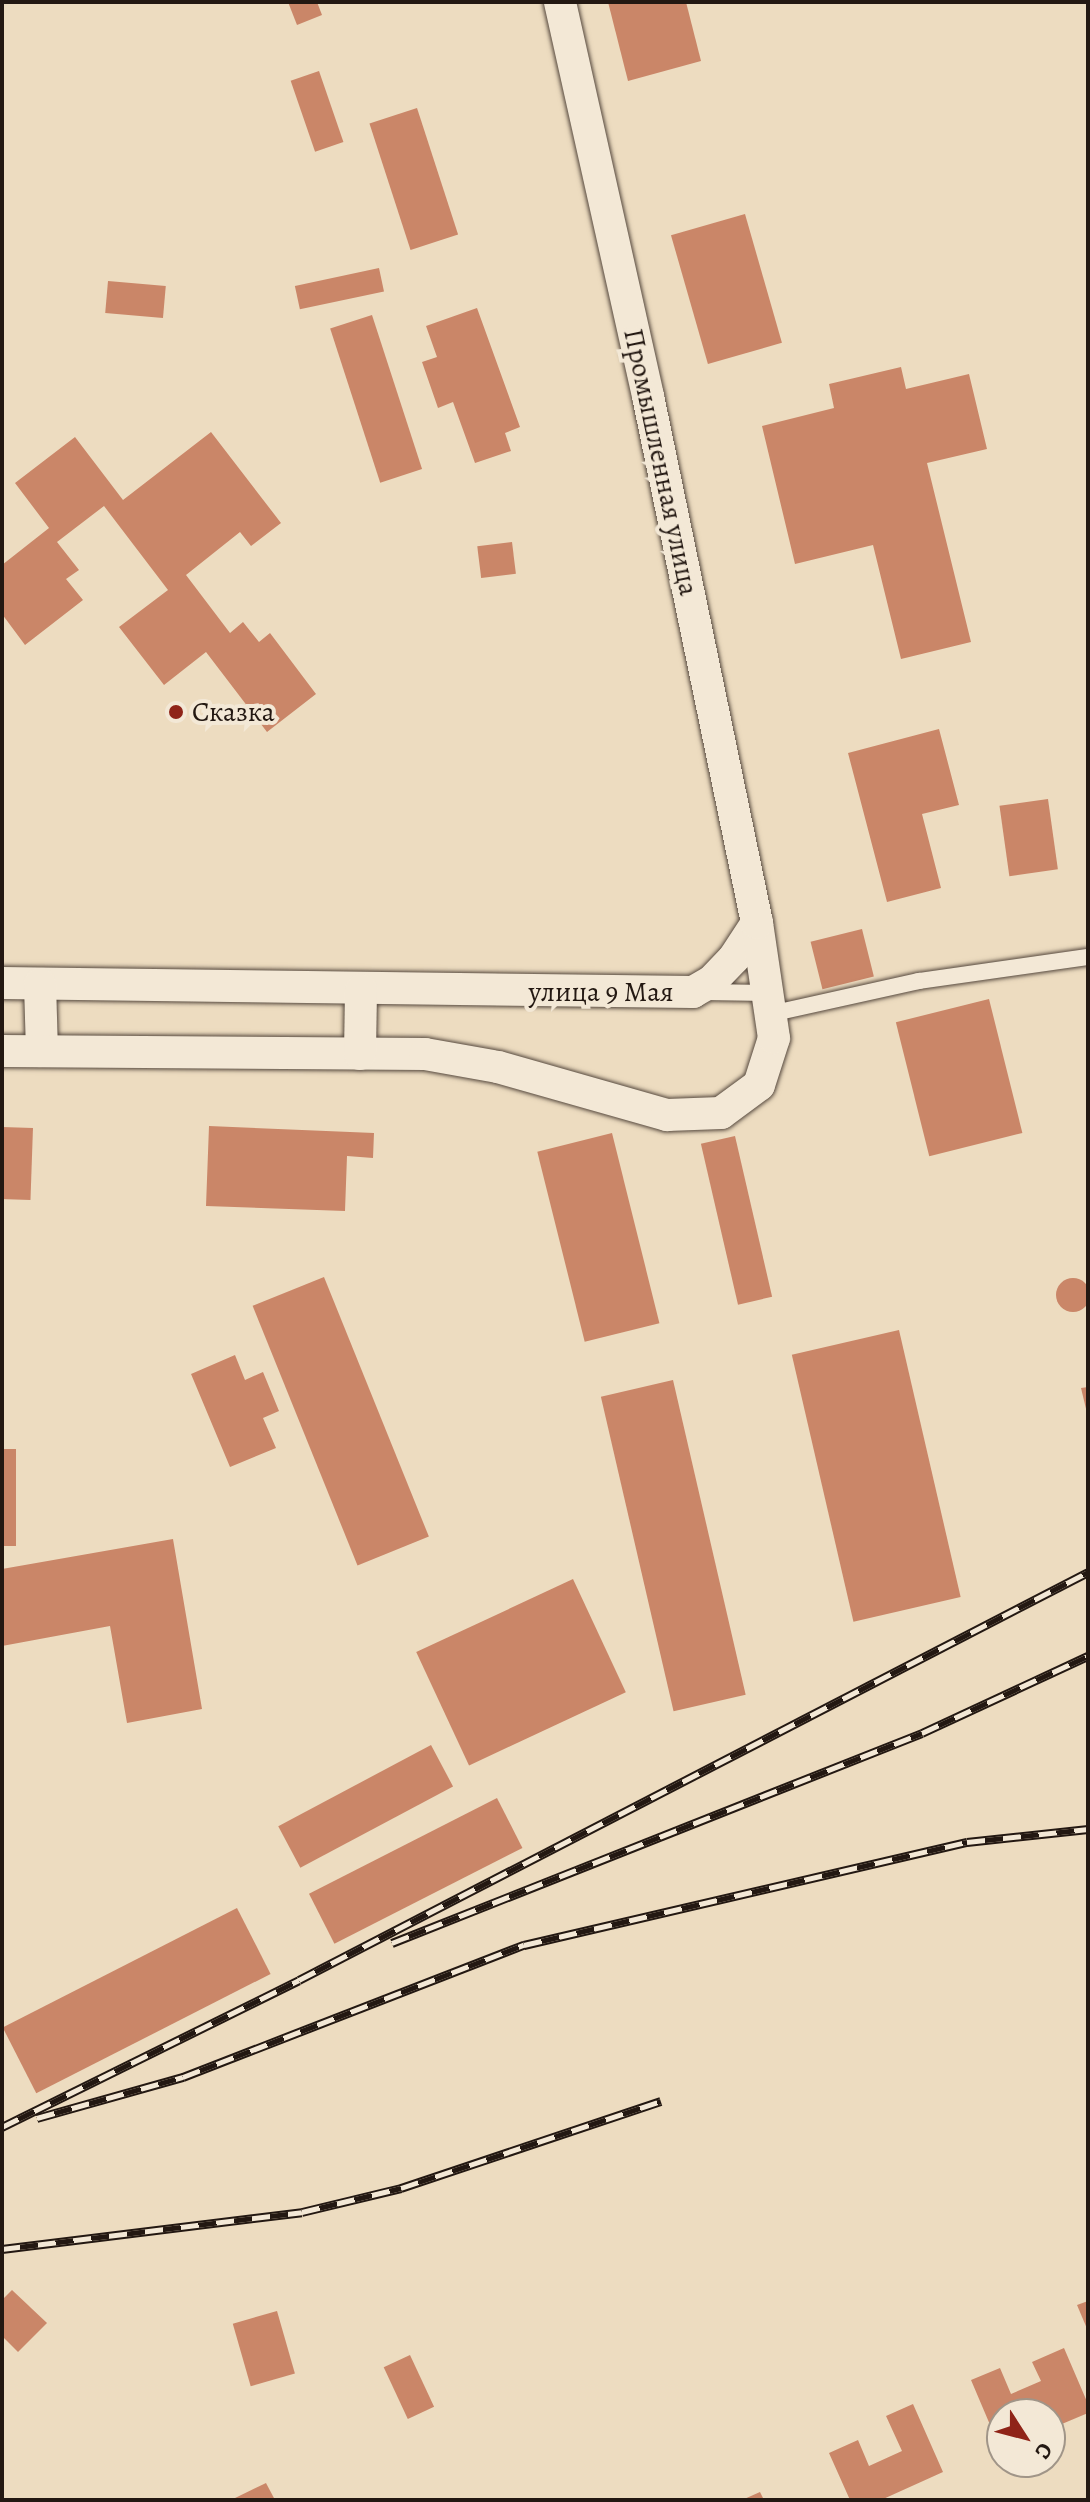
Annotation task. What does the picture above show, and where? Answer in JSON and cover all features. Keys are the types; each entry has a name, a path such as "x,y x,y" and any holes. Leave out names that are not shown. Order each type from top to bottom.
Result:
{"street":[{"name":"Промышленная улица","path":"560,2 651,412 757,923"},
{"name":"улица 9 Мая","path":"2,983 693,992 712,981 734,958 757,923"},
{"path":"2,1051 425,1054 498,1067 667,1115 721,1113 759,1085 774,1038 757,923"},
{"path":"40,984 42,1051"},
{"path":"360,1054 361,990"}],"lane":[{"path":"693,992 768,1003 1088,957"}],"building":[{"path":"288,2 317,2 322,15 297,25"},
{"path":"608,2 686,2 701,61 628,81"},
{"path":"319,71 343,142 315,152 291,81"},
{"path":"417,108 458,234 411,250 369,123"},
{"path":"745,214 782,343 708,364 671,235"},
{"path":"379,268 384,291 300,309 295,286"},
{"path":"108,281 166,286 163,318 105,313"},
{"path":"477,308 520,427 505,433 511,451 475,463 453,402 438,408 422,362 437,357 426,326"},
{"path":"372,315 422,469 380,483 330,329"},
{"path":"901,367 906,389 969,374 987,449 927,463 971,642 901,659 873,545 795,564 762,426 834,408 829,384"},
{"path":"211,432 281,523 251,546 240,532 186,575 230,633 243,622 259,642 270,633 316,694 267,732 206,652 164,685 119,627 168,590 104,506 57,542 79,570 66,579 83,600 25,645 2,614 2,565 49,528 15,483 75,437 123,500"},
{"path":"512,542 516,574 481,578 477,546"},
{"path":"939,729 959,805 922,814 941,888 887,902 848,753"},
{"path":"1048,799 1058,869 1009,876 999,806"},
{"path":"862,929 874,977 822,989 811,942"},
{"path":"989,999 1022,1133 929,1156 896,1022"},
{"path":"209,1126 374,1133 373,1158 347,1156 345,1211 206,1206"},
{"path":"2,1127 33,1128 30,1200 2,1199"},
{"path":"612,1133 659,1323 585,1342 537,1152"},
{"path":"735,1136 772,1297 738,1305 701,1144"},
{"path":"324,1277 429,1537 357,1565 253,1306"},
{"path":"1073,1278 1085,1283 1090,1295 1085,1307 1073,1312 1061,1307 1056,1295 1061,1283"},
{"path":"899,1330 961,1597 853,1622 792,1355"},
{"path":"235,1355 245,1380 263,1372 279,1411 263,1418 276,1448 230,1467 191,1374"},
{"path":"673,1380 746,1695 674,1711 601,1397"},
{"path":"1088,1387 1088,1412 1087,1413 1081,1388"},
{"path":"2,1449 16,1449 16,1546 2,1546"},
{"path":"173,1539 202,1709 127,1723 110,1626 2,1646 2,1569"},
{"path":"573,1579 626,1692 469,1765 416,1652"},
{"path":"431,1745 453,1786 300,1868 278,1826"},
{"path":"497,1798 522,1848 334,1944 309,1894"},
{"path":"237,1908 271,1974 36,2093 3,2027"},
{"path":"12,2290 47,2323 18,2352 2,2336 2,2300"},
{"path":"1088,2301 1088,2331 1077,2305"},
{"path":"277,2311 295,2373 251,2386 233,2324"},
{"path":"1064,2348 1088,2404 1088,2413 1066,2422 1066,2398 986,2398 986,2415 971,2380 1000,2368 1011,2394 1041,2381 1032,2362"},
{"path":"410,2355 434,2407 408,2419 384,2367"},
{"path":"913,2404 943,2472 881,2500 850,2500 829,2453 858,2440 869,2466 902,2451 886,2416"},
{"path":"266,2483 275,2500 231,2500"},
{"path":"760,2492 764,2500 742,2500"}],"railway":[{"path":"2,2127 299,1980 1088,1572"},
{"path":"392,1943 922,1733 1088,1656"},
{"path":"37,2118 183,2077 524,1945 967,1842 1088,1829"},
{"path":"2,2249 302,2212 401,2188 661,2101"}],"place":[{"name":"Сказка","path":"176,712"}]}
